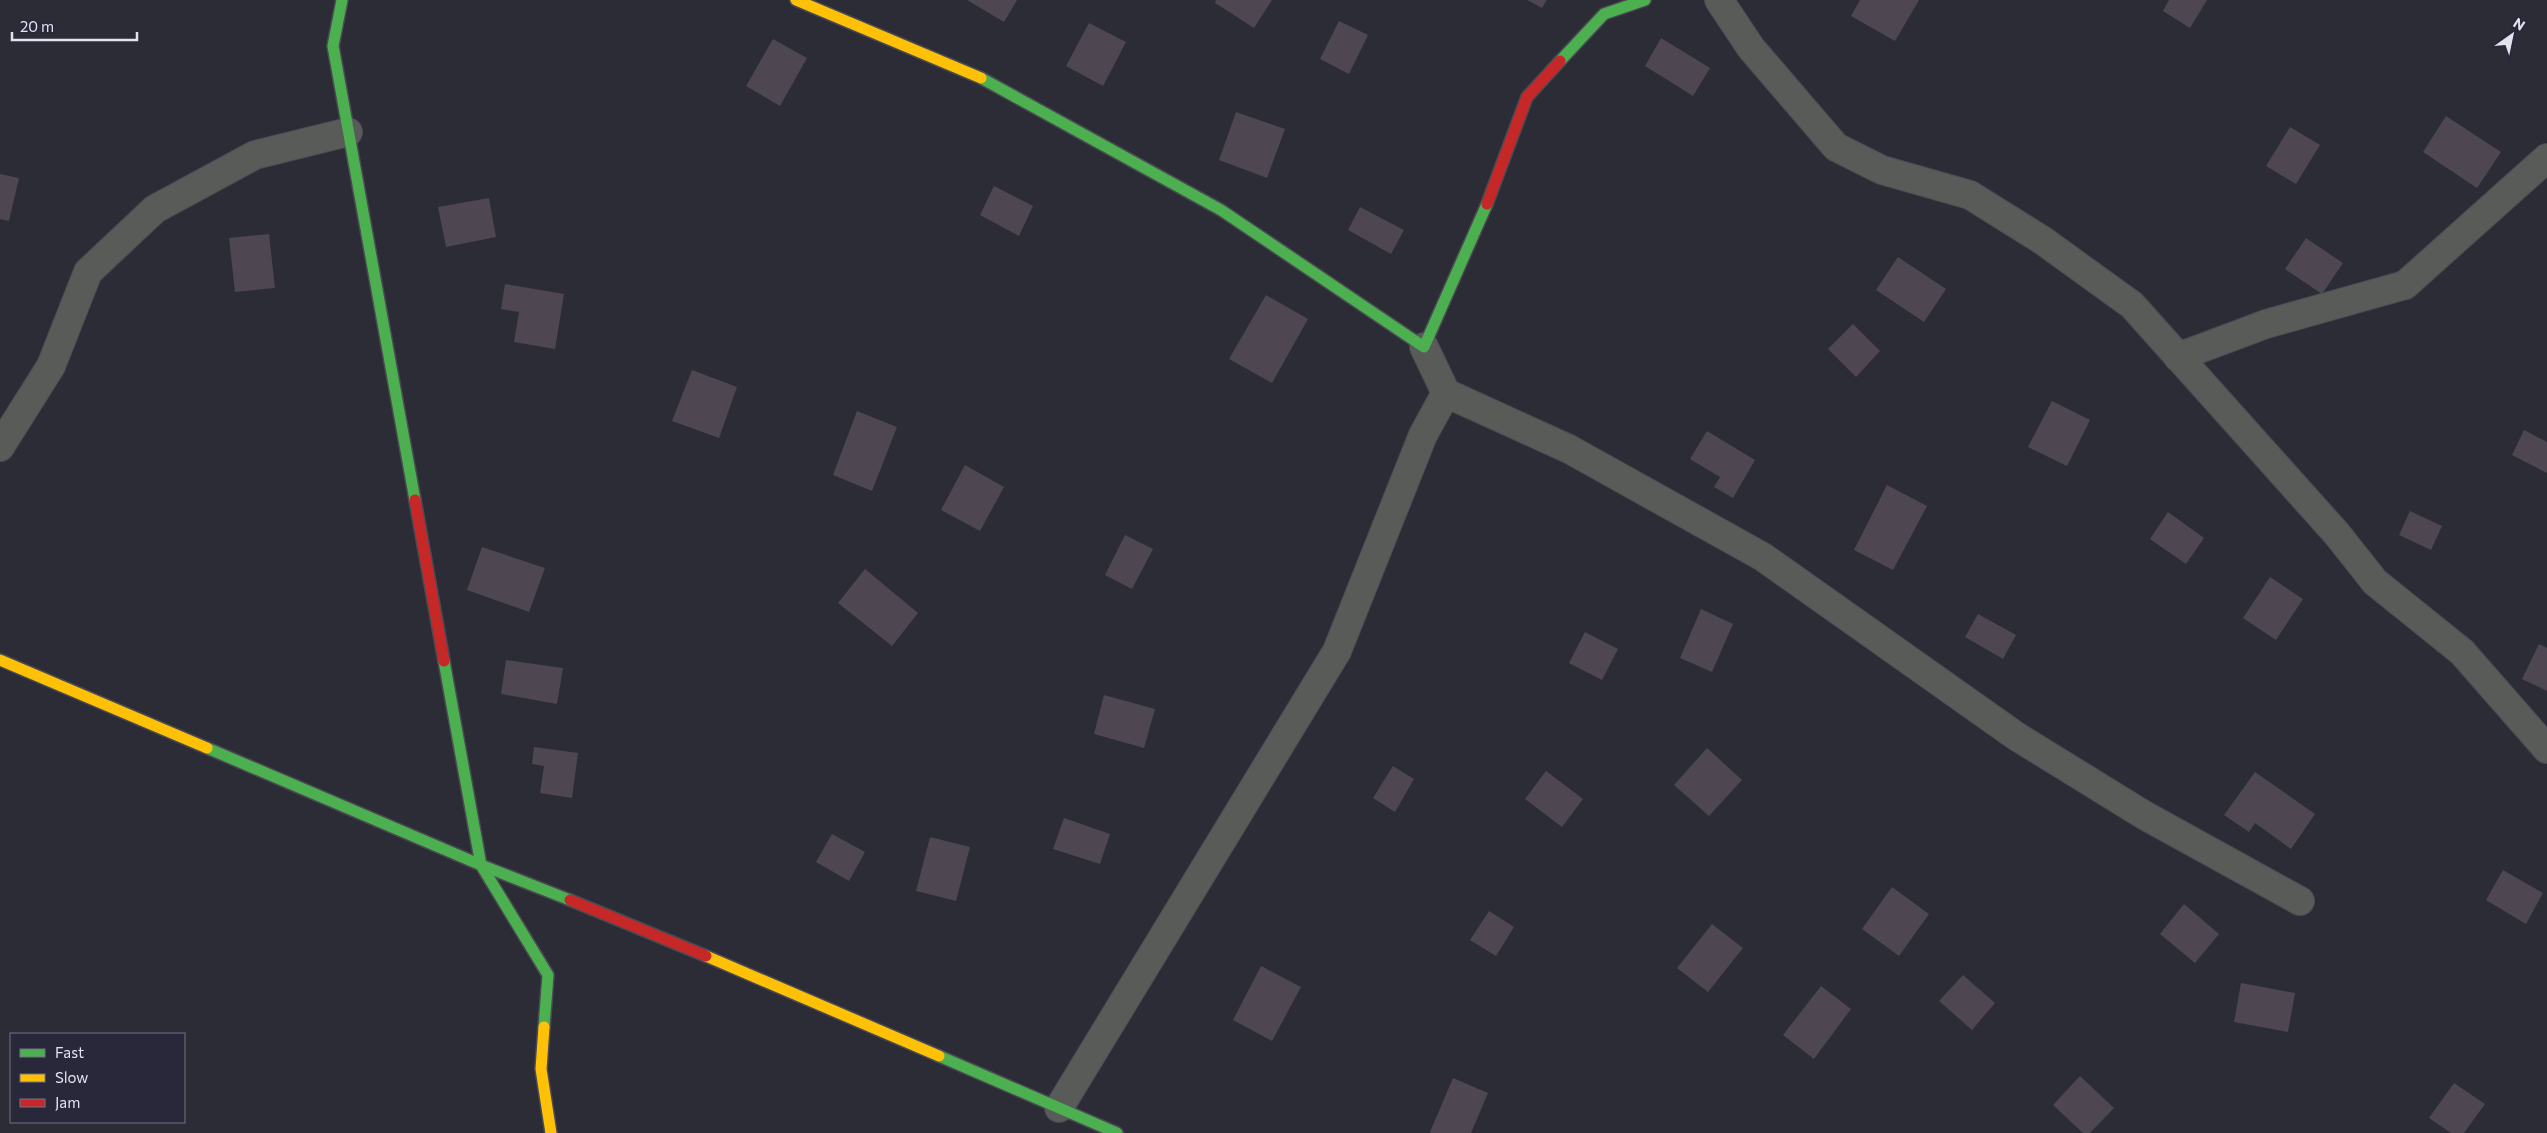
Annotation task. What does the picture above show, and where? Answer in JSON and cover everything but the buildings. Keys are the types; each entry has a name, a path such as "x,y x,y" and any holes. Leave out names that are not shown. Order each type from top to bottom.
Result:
{"street":[{"path":"342,0 333,46 481,865 548,975 541,1069 550,1133"},
{"path":"796,0 969,71 1203,200 1424,347 1446,393 1569,449 1763,557 2016,736 2144,815 2300,901"},
{"path":"1424,347 1485,209 1527,97 1604,14 1645,0"},
{"path":"1719,0 1751,48 1836,147 1882,170 1970,194 2042,240 2132,305 2337,534 2375,582 2462,652 2547,749"},
{"path":"0,446 51,366 88,272 155,210 255,155 348,132"},
{"path":"2178,357 2266,324 2405,285 2547,158"},
{"path":"1059,1108 1337,651 1423,435 1446,393"},
{"path":"0,660 481,865 670,940 1117,1133"}],"traffic: fast":[{"path":"342,0 333,46 415,500"},
{"path":"1560,61 1604,14 1645,0"},
{"path":"981,78 1221,210 1424,347 1487,204"},
{"path":"444,661 481,865 548,975 544,1027"},
{"path":"207,748 481,865 570,900"},
{"path":"939,1056 1117,1133"}],"traffic: slow":[{"path":"796,0 981,78"},
{"path":"0,660 207,748"},
{"path":"706,956 939,1056"},
{"path":"544,1027 541,1069 551,1133"}],"traffic: jam":[{"path":"1487,204 1527,97 1560,61"},
{"path":"415,500 444,661"},
{"path":"570,900 706,956"}]}
